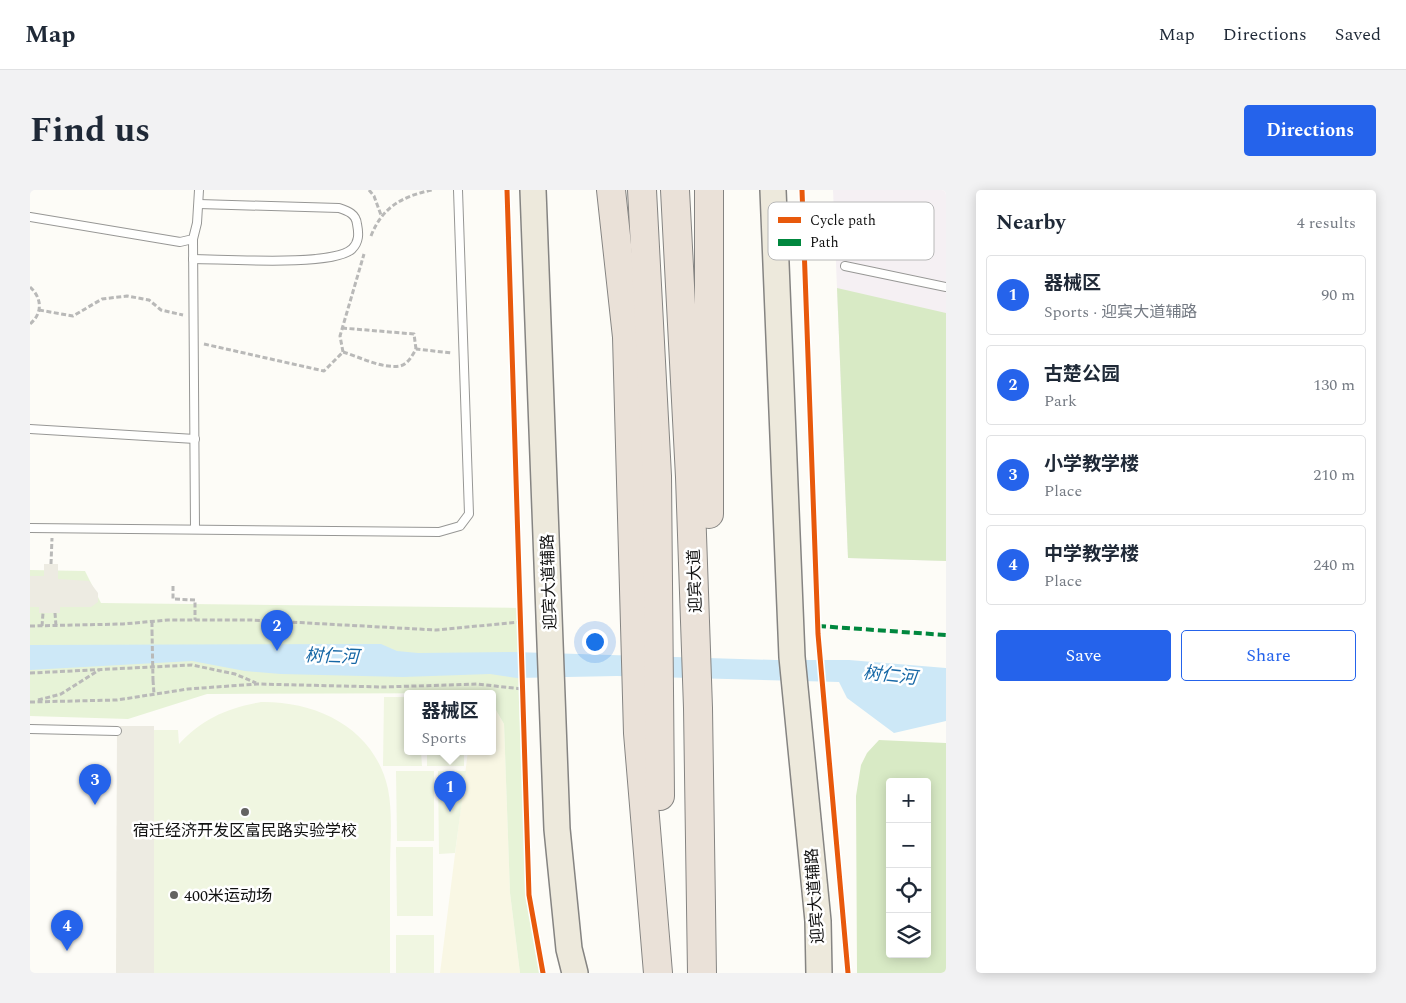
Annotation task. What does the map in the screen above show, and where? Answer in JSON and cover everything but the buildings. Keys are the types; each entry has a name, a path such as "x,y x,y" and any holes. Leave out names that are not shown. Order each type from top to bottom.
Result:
{"highway":[{"path":"611,190 627,337 638,733 660,973"},
{"path":"642,190 657,476 660,973"},
{"name":"迎宾大道","path":"675,190 690,477 698,708 702,973"},
{"path":"698,708 709,544 709,190"}],"main road":[{"name":"迎宾大道辅路","path":"533,190 557,829 569,949 575,973"},
{"name":"迎宾大道辅路","path":"776,260 792,658 818,921 819,973"}],"lane":[{"path":"195,529 193,239 199,204 199,190"},
{"path":"30,528 439,532 460,526 469,514 458,190"},
{"path":"193,259 322,260 351,250 358,240 357,220 349,211 339,208 199,204"},
{"path":"30,217 180,242 193,239"},
{"path":"845,266 946,288"},
{"path":"30,429 195,439"},
{"path":"30,729 117,731"}],"path":[{"path":"369,190 374,196 381,215"},
{"path":"370,239 381,215 409,195 432,190"},
{"path":"343,352 340,336 366,248"},
{"path":"30,287 39,299 39,310 35,320 30,324"},
{"path":"39,310 73,316 102,299 127,296 149,300 162,310 194,316"},
{"path":"342,328 414,334 416,349 408,361 400,366 381,364 343,352"},
{"path":"194,342 324,371 343,352"},
{"path":"416,349 464,354"},
{"path":"52,528 52,564"},
{"path":"173,586 173,599 195,600 195,620"},
{"path":"520,612 520,632"},
{"path":"42,626 43,613"},
{"path":"55,613 56,626"},
{"path":"30,626 195,620 252,620 436,630 520,622"},
{"path":"152,622 154,694"},
{"path":"30,673 192,665 216,668 257,684"},
{"path":"30,702 61,694 99,670"},
{"path":"522,679 522,698"},
{"path":"30,702 117,700 154,694 257,684 367,687 477,684 522,689"}],"shaded area":[{"path":"833,190 946,190 946,561 848,558 836,260 934,260 934,202 833,202"},
{"path":"44,564 58,564 58,579 89,581 98,593 98,602 91,607 60,607 60,613 39,613 39,607 30,607 30,576 44,576"},
{"path":"496,710 504,724 510,893 520,973 440,973 467,755 496,755"},
{"path":"117,726 154,726 154,973 116,973"}],"green space":[{"path":"837,288 946,313 946,561 848,558"},
{"path":"30,570 85,571 101,603 522,608 525,696 519,696 526,883 540,973 520,973 510,893 504,724 496,710 496,690 404,690 404,693 207,694 128,719 30,716"},
{"path":"384,697 404,697 404,755 421,755 422,766 383,766"},
{"path":"261,702 282,703 323,713 357,735 371,750 381,768 388,789 391,829 390,973 154,973 154,730 178,730 179,744 206,721 226,711"},
{"path":"879,740 946,743 946,973 857,973 856,796 861,765 867,753"},
{"path":"427,755 464,755 464,766 427,766"},
{"path":"396,771 434,771 434,841 397,841"},
{"path":"438,771 466,771 455,853 439,854"},
{"path":"396,847 433,847 433,916 397,916"},
{"path":"396,935 434,935 434,973 396,973"}],"water":[{"name":"树仁河","path":"381,644 397,651 418,653 514,652 775,660 849,660 946,668 946,721 894,733 847,698 839,682 617,676 517,678 490,674 403,677 281,674 245,671 192,661 30,670 30,645"}],"marked path":[{"path":"818,626 946,635"}],"cycle path":[{"path":"507,190 529,895 543,973"},
{"path":"802,190 802,202"},
{"path":"805,260 818,634 848,973"}],"place":[{"name":"古楚公园","path":"277,651"},
{"name":"小学教学楼","path":"95,805"},
{"name":"宿迁经济开发区富民路实验学校","path":"245,812"},
{"name":"器械区","path":"450,812"},
{"name":"400米运动场","path":"174,895"},
{"name":"中学教学楼","path":"67,951"}]}
